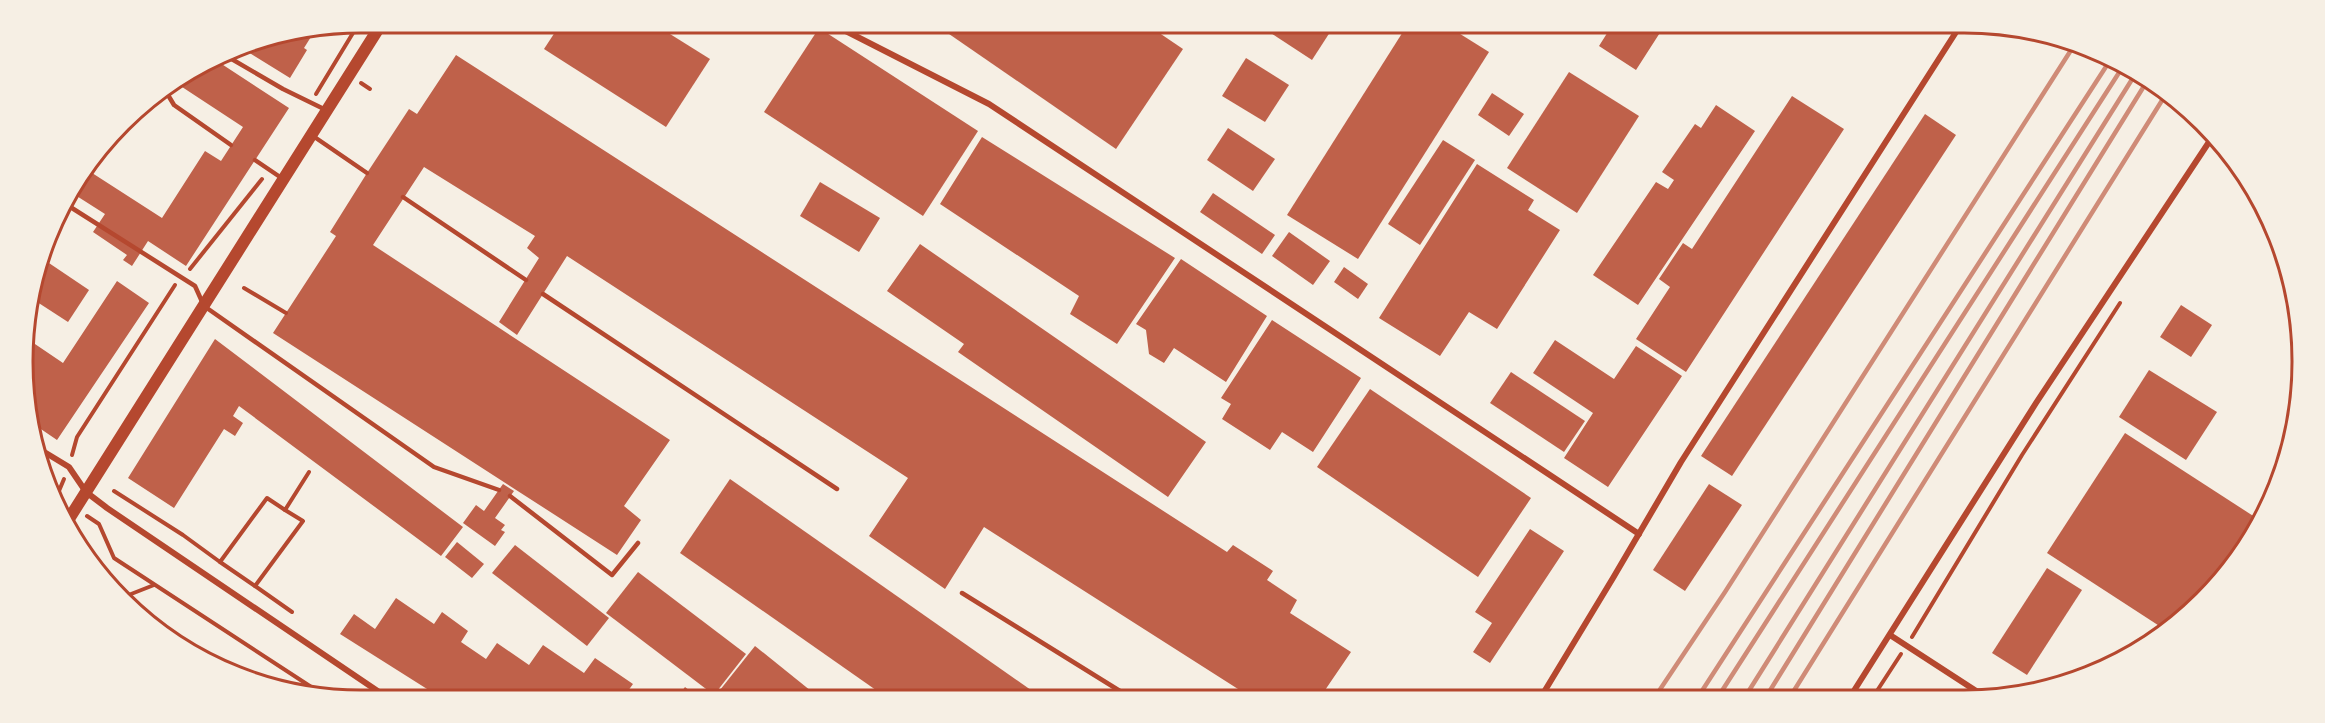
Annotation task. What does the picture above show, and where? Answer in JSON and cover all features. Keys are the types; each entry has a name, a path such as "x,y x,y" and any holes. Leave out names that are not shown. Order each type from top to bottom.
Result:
{"main road":[{"path":"71,515 376,33"}],"street":[{"path":"850,33 989,104 1639,534"},
{"path":"1544,690 1675,471 1955,33"},
{"path":"1855,690 2036,403 2208,143"},
{"path":"46,453 69,467 86,492 171,553 376,690"},
{"path":"1890,635 1974,690"}],"lane":[{"path":"233,59 326,110"},
{"path":"169,96 174,105 231,145"},
{"path":"311,135 367,173"},
{"path":"255,160 283,179"},
{"path":"403,197 526,280"},
{"path":"71,208 195,286 204,306 434,467 499,490"},
{"path":"543,294 837,489"},
{"path":"510,496 612,575 638,543"},
{"path":"962,593 1118,690"}],"path":[{"path":"310,103 353,33"},
{"path":"59,490 69,467 77,437 180,278 196,265 269,169"},
{"path":"244,288 286,313"},
{"path":"1878,690 2022,455 2125,296"},
{"path":"285,510 309,472"},
{"path":"114,491 183,535 292,612"},
{"path":"220,562 267,498 303,521 255,586"},
{"path":"99,524 114,558 309,686"},
{"path":"130,595 154,585"}],"building":[{"path":"554,33 668,33 710,59 666,127 544,49"},
{"path":"816,33 827,33 978,131 923,216 764,112"},
{"path":"948,33 1159,33 1183,49 1116,149"},
{"path":"1271,33 1329,33 1312,60"},
{"path":"1402,33 1459,33 1489,52 1358,259 1287,215"},
{"path":"1607,33 1660,33 1636,70 1599,46"},
{"path":"311,37 304,48 307,50 290,78 249,53 276,44"},
{"path":"456,55 1227,552 1233,545 1273,571 1267,580 1297,600 1290,613 1351,652 1325,690 1240,690 984,527 945,589 869,536 908,478 567,256 517,335 499,322 539,258 527,248 535,236 424,167 373,245 670,440 624,506 641,520 617,555 273,333 336,236 330,232 409,109 417,114"},
{"path":"1246,58 1289,85 1265,122 1222,96"},
{"path":"222,64 289,108 186,266 148,241 132,266 123,260 127,255 93,232 105,214 77,196 92,173 162,218 205,151 221,161 243,127 181,87"},
{"path":"1569,72 1639,116 1577,213 1507,168"},
{"path":"1492,93 1524,114 1509,136 1478,115"},
{"path":"1792,96 1844,129 1686,372 1636,339 1670,287 1659,279 1683,243 1692,249"},
{"path":"1716,105 1755,131 1638,305 1593,275 1656,182 1668,189 1674,180 1662,172 1695,124 1701,128"},
{"path":"1925,114 1956,135 1732,476 1701,456"},
{"path":"1228,128 1275,159 1253,191 1207,160"},
{"path":"982,137 1175,258 1117,344 1070,314 1079,296 940,204"},
{"path":"1443,140 1475,160 1420,245 1388,224"},
{"path":"1477,164 1534,200 1528,210 1560,230 1497,329 1469,312 1440,356 1379,318"},
{"path":"820,182 880,218 859,252 800,216"},
{"path":"1213,193 1275,235 1262,254 1200,212"},
{"path":"1289,232 1330,261 1313,285 1272,256"},
{"path":"920,244 1206,442 1168,497 958,352 964,344 887,291"},
{"path":"1181,259 1267,316 1226,382 1174,348 1164,363 1149,354 1146,330 1136,324"},
{"path":"48,262 89,290 68,322 38,303"},
{"path":"1344,267 1368,284 1358,299 1334,282"},
{"path":"117,281 149,303 57,440 40,428 34,383 34,343 63,363"},
{"path":"2181,305 2212,325 2191,357 2160,337"},
{"path":"1272,320 1361,378 1313,452 1282,432 1270,450 1222,419 1231,404 1221,398"},
{"path":"215,339 463,527 441,556 239,406 233,416 243,423 235,436 224,429 174,508 128,478"},
{"path":"1555,340 1614,379 1636,346 1682,376 1608,487 1564,458 1593,413 1533,373"},
{"path":"2149,370 2217,412 2186,460 2119,417"},
{"path":"1511,372 1585,421 1564,452 1490,403"},
{"path":"1370,389 1531,498 1478,577 1317,467"},
{"path":"2125,433 2253,516 2237,544 2210,578 2196,594 2159,625 2047,553"},
{"path":"730,479 1031,690 876,690 680,553"},
{"path":"503,484 514,491 495,518 505,525 501,530 505,532 495,546 463,523 476,505 484,511"},
{"path":"1709,484 1742,505 1685,591 1653,570"},
{"path":"1530,529 1564,551 1490,663 1473,652 1492,623 1475,612"},
{"path":"457,542 484,564 472,578 445,557"},
{"path":"515,545 609,618 587,646 492,573"},
{"path":"2047,568 2082,590 2027,675 1992,653"},
{"path":"638,572 746,654 718,690 707,690 606,613"},
{"path":"396,598 434,624 442,612 468,631 461,642 486,659 497,643 529,665 543,645 584,673 595,658 633,684 629,690 429,690 340,634 354,614 375,629"},
{"path":"755,646 810,690 720,690"}],"railway":[{"path":"1660,690 1725,592 2071,51"},
{"path":"1703,690 2106,66"},
{"path":"1722,690 2119,72"},
{"path":"1749,690 2132,79"},
{"path":"1770,690 2144,87"},
{"path":"1794,690 2162,100"}]}
